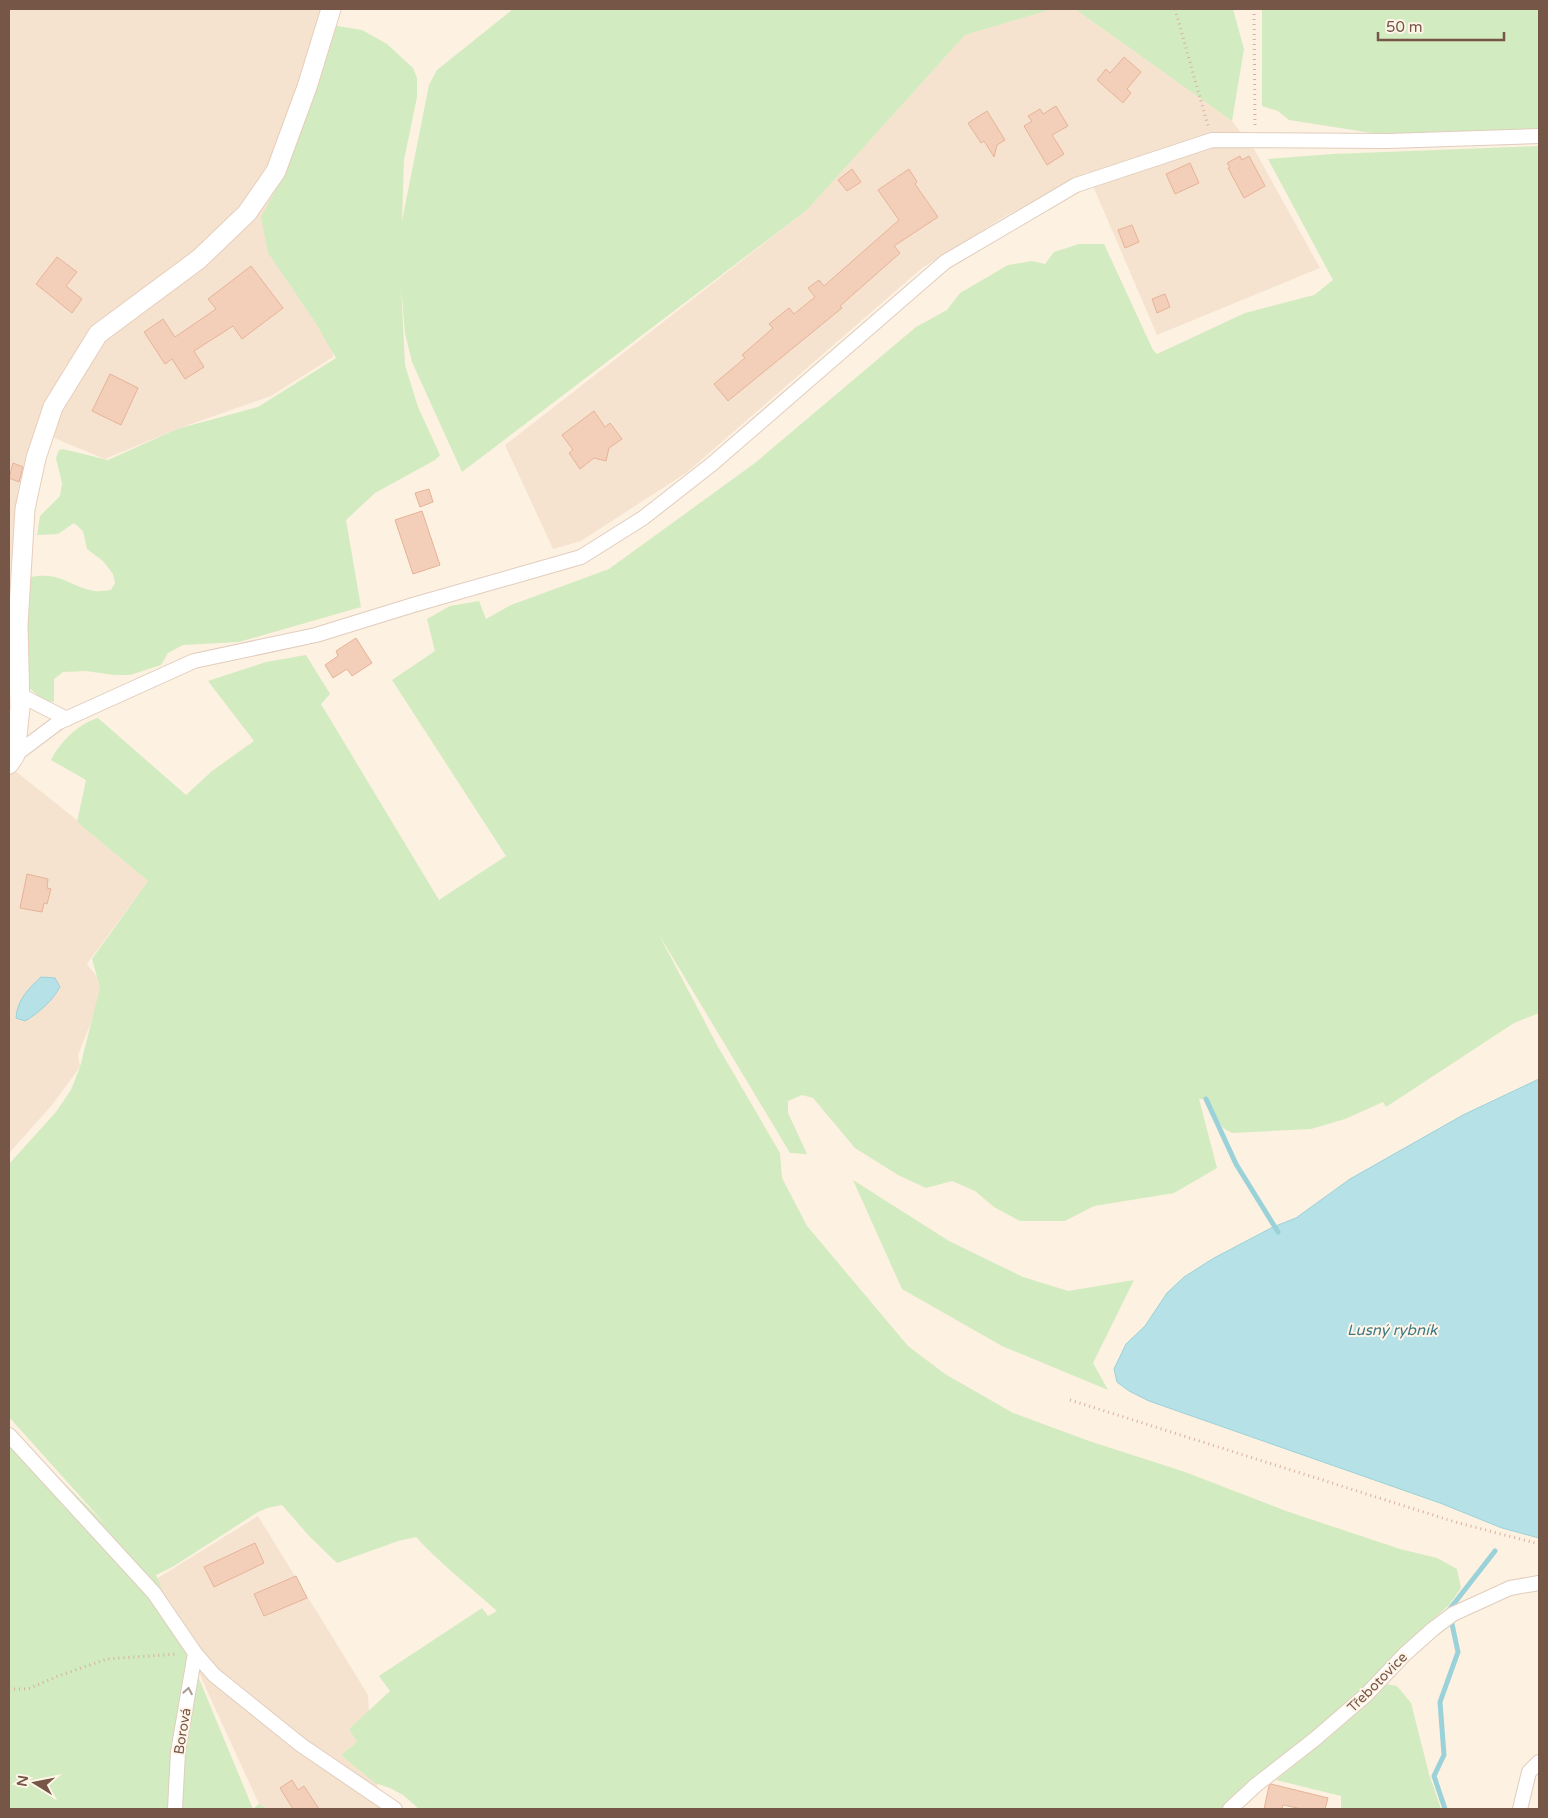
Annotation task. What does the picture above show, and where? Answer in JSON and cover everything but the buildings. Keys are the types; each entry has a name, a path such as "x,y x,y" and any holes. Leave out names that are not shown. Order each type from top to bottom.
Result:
{"street":[{"path":"12,760 20,708 18,625 25,509 36,458 53,408 98,334 199,259 247,213 276,171 307,87 330,9"},
{"path":"12,760 59,722 194,661 316,635 581,557 643,518 712,464 945,262 1076,185 1212,140 1388,141 1539,136"},
{"path":"20,694 67,718"},
{"path":"9,1436 154,1592 195,1654 214,1675 301,1745 395,1809"},
{"name":"Třebotovice","path":"1230,1809 1256,1785 1315,1739 1366,1695 1405,1654 1433,1629 1454,1614 1510,1588 1539,1583"},
{"name":"Borová","path":"175,1809 178,1752 195,1654"},
{"path":"1520,1809 1529,1772 1539,1762"}],"path":[{"path":"1175,9 1212,140"},
{"path":"1254,9 1255,140"},
{"path":"1070,1400 1446,1519 1539,1544"},
{"path":"9,1689 28,1689 106,1659 195,1654"}],"shaded area":[{"path":"9,9 336,9 321,75 310,99 268,253 315,322 332,350 333,357 271,396 177,429 105,459 54,438 66,363 42,431 19,522 9,604"},
{"path":"1053,9 1075,9 1232,121 1254,149 1320,268 1157,335 1087,172 1002,218 922,268 686,473 581,541 553,549 505,445 807,210 965,35"},
{"path":"9,766 77,820 77,822 148,881 87,964 97,977 100,988 95,1012 78,1055 80,1067 52,1105 9,1153"},
{"path":"258,1516 368,1695 369,1711 349,1729 357,1742 341,1755 377,1783 380,1809 268,1809 259,1804 162,1592 153,1581"}],"green space":[{"path":"513,9 1053,9 965,35 807,210 462,472 412,362 405,333 401,285 405,365 418,407 440,455 435,460 375,493 346,520 361,607 239,642 183,645 168,653 161,665 130,675 86,671 63,672 54,679 54,702 39,696 27,686 26,600 31,577 50,576 97,591 111,590 115,583 113,574 103,561 87,549 83,531 74,523 58,534 37,535 40,516 60,496 62,483 56,458 59,450 63,449 108,460 177,429 258,407 336,358 315,322 268,253 261,217 282,178 310,99 321,75 331,25 362,30 387,44 413,68 417,78 417,97 404,160 402,221 429,85 437,70"},
{"path":"1075,9 1233,9 1244,49 1232,121"},
{"path":"1262,9 1539,9 1539,131 1385,135 1289,120 1278,111 1262,106"},
{"path":"1539,146 1539,1013 1514,1023 1386,1107 1383,1102 1345,1119 1311,1129 1232,1133 1223,1128 1205,1099 1199,1099 1217,1168 1174,1193 1094,1206 1065,1221 1020,1221 994,1207 975,1191 952,1181 926,1188 898,1175 855,1148 813,1098 802,1095 788,1101 788,1113 807,1154 790,1153 658,933 717,1045 780,1153 782,1178 807,1226 908,1346 945,1374 1013,1413 1089,1441 1185,1472 1286,1511 1400,1549 1437,1558 1457,1569 1461,1588 1449,1605 1416,1634 1335,1716 1248,1784 1221,1809 419,1809 403,1795 375,1783 341,1755 357,1742 349,1729 390,1691 379,1676 482,1608 488,1616 497,1611 445,1566 416,1537 398,1541 337,1563 310,1537 282,1505 258,1512 174,1566 156,1575 253,1809 9,1809 9,1428 106,1525 9,1417 9,1164 56,1112 71,1090 80,1067 100,988 92,959 148,881 77,822 86,780 51,760 60,746 77,729 98,718 186,795 212,771 254,741 208,681 266,662 306,655 330,694 321,704 439,900 506,856 392,680 435,651 427,619 450,606 479,601 486,619 511,605 609,569 755,463 916,327 947,310 960,293 1008,265 1032,261 1045,264 1054,252 1079,244 1104,244 1153,350 1157,354 1245,313 1314,295 1333,280 1268,159 1333,154"},
{"path":"853,1180 949,1241 1023,1277 1068,1291 1134,1280 1093,1363 1108,1390 1002,1346 902,1289"},
{"path":"1386,1684 1397,1686 1411,1703 1429,1774 1441,1809 1341,1809 1341,1796 1276,1780 1347,1722"},
{"path":"259,1804 268,1809 253,1809"}],"water":[{"path":"41,977 55,978 60,987 49,1002 35,1014 25,1021 16,1018 21,1000"},
{"name":"Lusný rybník","path":"1539,1079 1539,1538 1502,1528 1440,1503 1149,1401 1129,1391 1117,1382 1114,1369 1126,1344 1145,1326 1167,1293 1184,1277 1214,1258 1273,1227 1296,1218 1350,1179 1463,1115"}],"waterway":[{"path":"1206,1099 1236,1164 1278,1232"},
{"path":"1449,1610 1495,1551"},
{"path":"1445,1809 1434,1776 1444,1755 1440,1702 1458,1652 1452,1624"}]}
